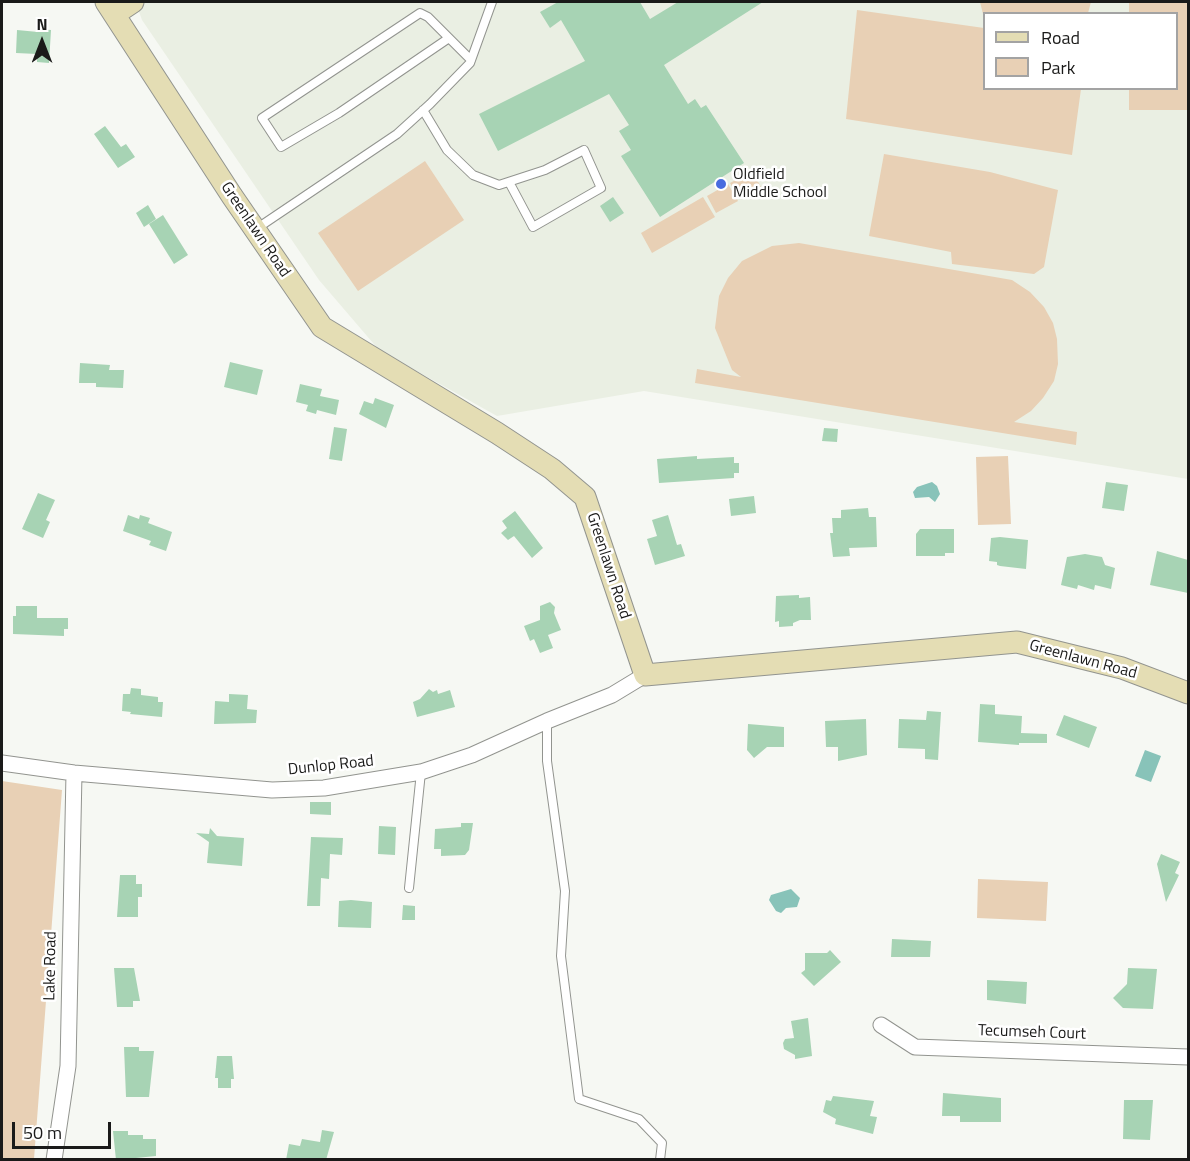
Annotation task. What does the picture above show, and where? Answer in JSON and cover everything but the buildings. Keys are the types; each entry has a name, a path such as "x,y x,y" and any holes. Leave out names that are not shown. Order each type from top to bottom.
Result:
{"main road":[{"path":"111,8 133,2"},
{"name":"Greenlawn Road","path":"111,8 255,230 322,327 497,433 552,469 585,497 645,675 1017,642 1122,668 1188,693"}],"street":[{"name":"Dunlop Road","path":"2,763 74,773 272,790 324,788 421,772 472,755 612,695 645,675"},
{"name":"Lake Road","path":"54,1160 68,1066 74,773"},
{"name":"Tecumseh Court","path":"880,1025 915,1047 1188,1057"}],"lane":[{"path":"255,230 397,134 423,110 471,60 492,2"},
{"path":"449,38 339,113 281,147 262,118 420,13 428,17 449,38 471,60"},
{"path":"423,110 447,150 473,175 499,185 508,182 545,170 584,150 601,188 533,227 508,182"},
{"path":"547,721 547,762 566,891 561,956 579,1099 639,1119 662,1143 660,1160"},
{"path":"409,888 421,772"}],"shaded area":[{"name":"Oldfield Middle School","path":"139,2 1188,2 1188,479 644,391 497,416 379,350 319,280 142,20 137,6"}],"green space":[{"path":"980,2 1091,2 1088,12 983,12 983,14"},
{"path":"1129,2 1188,2 1188,110 1129,110 1129,90 1178,90 1178,12 1129,12"},
{"path":"857,10 983,28 983,90 1081,90 1072,155 846,119"},
{"path":"884,154 990,172 1058,190 1044,267 1034,274 952,264 951,252 869,236"},
{"path":"425,161 464,220 358,291 318,233"},
{"path":"752,171 761,187 739,199 730,183"},
{"path":"728,184 738,201 716,213 707,196"},
{"path":"703,197 715,217 652,253 641,233"},
{"path":"799,243 1012,280 1030,292 1044,307 1053,323 1057,339 1058,364 1054,381 1043,398 1031,411 1014,422 1077,432 1076,445 695,383 697,369 741,377 732,370 715,328 719,296 728,278 742,261 772,246"},
{"path":"1008,456 1011,524 978,525 976,457"},
{"path":"2,781 62,790 34,1159 2,1159"},
{"path":"978,879 1048,882 1046,921 977,918"}],"water":[{"path":"932,482 937,486 940,494 935,502 929,497 915,498 913,492 917,487"},
{"path":"1145,750 1161,756 1151,782 1135,776"},
{"path":"791,889 800,898 797,907 786,908 781,913 776,911 769,900 771,895"}],"place":[{"name":"Oldfield Middle School","path":"721,184"}]}
